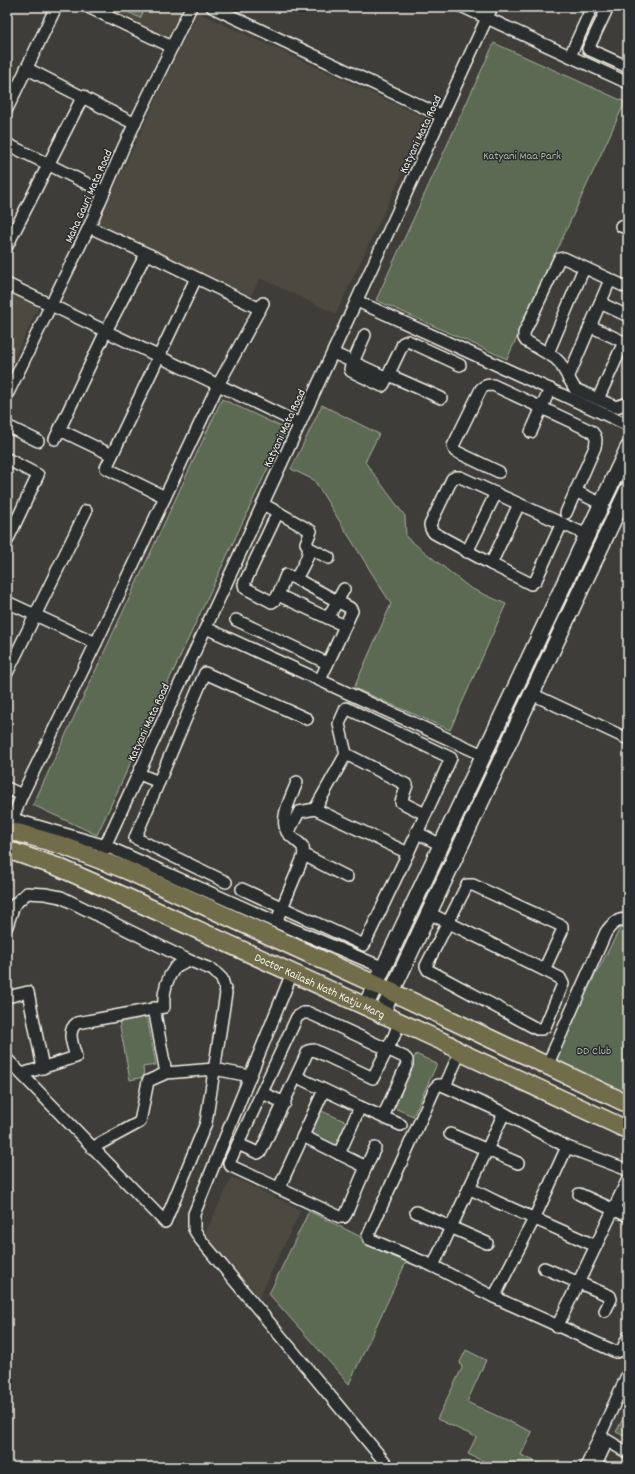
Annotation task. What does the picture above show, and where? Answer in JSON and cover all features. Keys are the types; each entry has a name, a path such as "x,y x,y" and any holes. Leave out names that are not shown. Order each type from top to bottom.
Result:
{"main road":[{"name":"Doctor Kailash Nath Katju Marg","path":"9,825 19,833 57,844 102,853 126,870 272,929 375,985 628,1104"},
{"name":"Doctor Kailash Nath Katju Marg","path":"7,852 14,852 58,867 122,895 381,1015 448,1044 460,1052 628,1130"}],"street":[{"path":"7,109 56,7"},
{"path":"88,7 172,47"},
{"name":"Maha Gauri Mata Road","path":"7,395 89,226 135,124 191,7"},
{"path":"212,7 442,116"},
{"path":"463,7 628,83"},
{"name":"Katyani Mata Road","path":"102,853 492,7"},
{"path":"570,56 592,7"},
{"path":"608,7 588,49 628,67"},
{"path":"26,68 135,124"},
{"path":"7,246 83,96"},
{"path":"7,144 104,192"},
{"path":"9,825 218,385 261,306 196,278 89,226"},
{"path":"112,455 58,435 106,331 145,256 150,255"},
{"path":"627,402 617,407 575,388 560,363 548,353 525,340 524,333 557,260 564,258 628,288"},
{"path":"548,353 584,268"},
{"path":"165,497 106,468 196,278"},
{"path":"568,378 610,280"},
{"path":"7,284 300,424"},
{"path":"357,301 628,425"},
{"path":"600,303 628,316"},
{"path":"590,326 626,343 598,399"},
{"path":"352,362 365,335"},
{"path":"384,374 403,343 408,341 460,365"},
{"path":"333,353 441,398"},
{"path":"499,472 455,451 454,449 454,443 481,389 484,386 494,385 591,431 595,435 595,447 564,518 534,582 528,583 467,552 434,533 430,529 430,521 452,479 460,477 519,504 564,518 587,535"},
{"path":"531,432 550,389"},
{"path":"7,426 38,441"},
{"path":"365,1007 628,448"},
{"path":"7,459 38,475 7,541"},
{"path":"575,491 602,504"},
{"path":"381,1015 627,492"},
{"path":"467,552 496,494"},
{"path":"263,504 311,531 306,543 310,548 329,558"},
{"path":"491,564 519,504"},
{"path":"7,673 86,511"},
{"path":"278,512 244,586 246,590 272,602 278,595 286,575 297,579 350,608 352,611 320,680"},
{"path":"297,579 310,548"},
{"path":"328,618 344,589"},
{"path":"278,595 345,626"},
{"path":"7,602 96,643"},
{"path":"236,620 327,663"},
{"path":"206,628 483,755"},
{"path":"226,882 135,838 205,673 307,719"},
{"path":"532,694 628,739"},
{"path":"242,889 364,945 451,758 346,708 340,724 346,754 315,809"},
{"path":"346,754 407,785 401,802 425,814"},
{"path":"139,774 159,782"},
{"path":"272,929 304,855 303,847 288,833 284,824 285,815 297,782"},
{"path":"7,788 22,795"},
{"path":"288,833 299,812 315,809 408,853"},
{"path":"416,832 441,845"},
{"path":"102,853 196,886 272,929 384,968"},
{"path":"304,855 347,877"},
{"path":"196,886 203,871"},
{"path":"429,913 449,922 544,970 560,978 563,984 545,1026 542,1029 537,1028 428,970 426,966 449,922 467,885 473,884 560,925 563,929 544,970"},
{"path":"7,926 14,905 27,893 61,897 188,960 214,970 222,979 226,993 206,1122 165,1222 7,1059"},
{"path":"547,1066 606,932 613,922 625,918 628,920"},
{"path":"22,1074 76,1057 70,1033 72,1026 77,1022 164,1007 163,998 167,982 175,968 188,960"},
{"path":"292,973 194,1214 194,1229 389,1467"},
{"path":"7,996 28,992 43,1068"},
{"path":"154,1008 166,1073"},
{"path":"375,1148 346,1214 340,1217 230,1165 238,1144 297,1017 302,1013 309,1013 404,1057 407,1060 407,1064 383,1117"},
{"path":"238,1144 258,1153 261,1152 308,1051 311,1050 373,1078 399,1023"},
{"path":"445,1086 460,1052"},
{"path":"92,1148 140,1122 148,1081 166,1073 214,1069 250,1076"},
{"path":"297,1077 401,1125"},
{"path":"628,1170 567,1147 504,1113 445,1086 438,1085 435,1088 368,1236 369,1239 433,1266 557,1327 616,1352 622,1350 628,1337"},
{"path":"278,1188 324,1090"},
{"path":"262,1093 285,1103"},
{"path":"338,1154 360,1107"},
{"path":"433,1266 504,1113"},
{"path":"450,1134 518,1163"},
{"path":"303,1136 366,1167"},
{"path":"494,1297 534,1218 567,1147"},
{"path":"557,1327 628,1179"},
{"path":"469,1188 596,1246"},
{"path":"579,1194 614,1208 628,1216"},
{"path":"416,1212 487,1243"},
{"path":"544,1268 610,1296 611,1299 605,1311"},
{"path":"595,1467 603,1438 628,1373"},
{"path":"603,1438 628,1453"},
{"path":"586,1467 603,1438"}],"shaded area":[{"path":"105,7 184,7 169,37"},
{"path":"197,12 428,119 336,314 260,278 251,296 97,225"},
{"path":"7,291 39,306 7,373"},
{"path":"232,1177 301,1210 259,1298 204,1235"}],"green space":[{"path":"118,7 146,7 140,18"},
{"name":"Katyani Maa Park","path":"494,43 625,102 507,359 376,300"},
{"path":"222,399 286,429 97,835 33,805"},
{"path":"322,405 379,434 365,462 405,516 406,537 470,588 506,604 450,730 354,688 391,604 314,480 291,469"},
{"name":"DD Club","path":"625,919 628,920 628,1104 547,1066"},
{"path":"147,1016 156,1065 143,1067 144,1077 130,1080 119,1021"},
{"path":"416,1054 437,1064 413,1116 392,1107"},
{"path":"317,1109 347,1122 334,1149 305,1136"},
{"path":"309,1211 407,1260 349,1384 269,1294"},
{"path":"466,1350 486,1360 467,1402 532,1432 521,1455 548,1467 495,1467 468,1454 476,1437 437,1419 462,1368 460,1362"},
{"path":"628,1409 628,1438 616,1432"}]}
